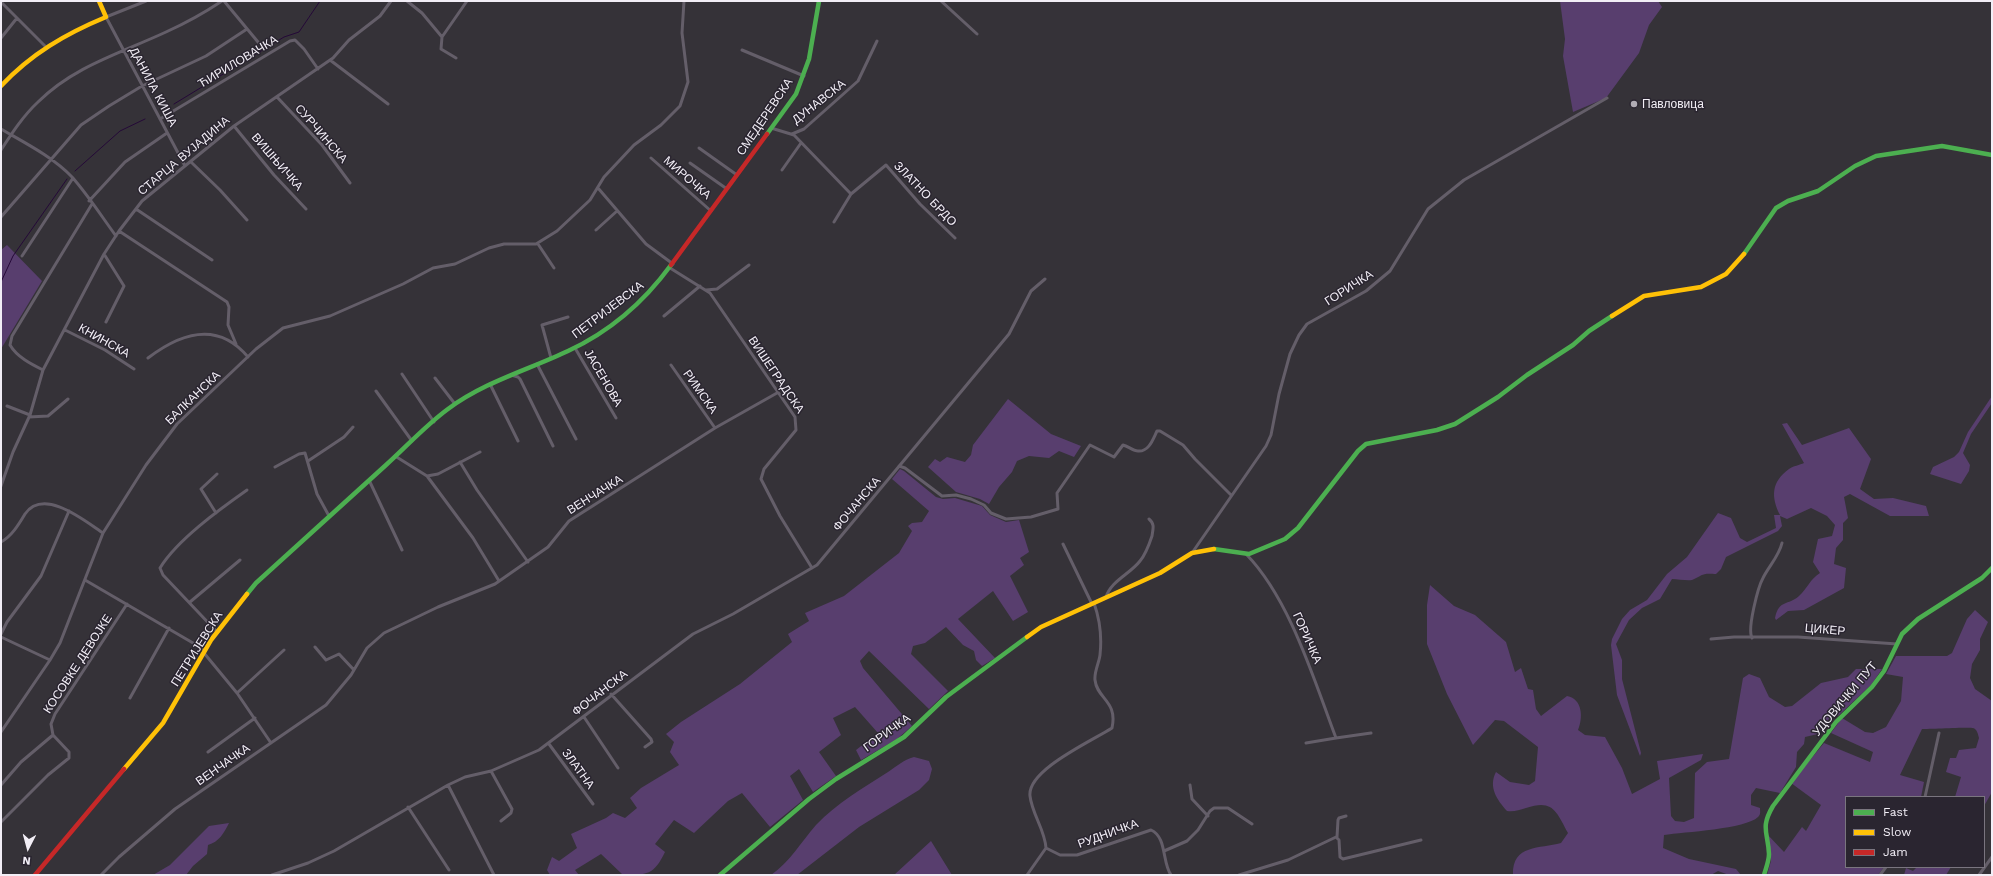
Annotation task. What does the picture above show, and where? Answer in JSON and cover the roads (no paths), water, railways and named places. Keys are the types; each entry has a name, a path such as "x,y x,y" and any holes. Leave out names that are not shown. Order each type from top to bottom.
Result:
{"street":[{"path":"99,1 106,17"},
{"path":"1,86 20,66 45,46 61,36 146,1"},
{"path":"1,150 29,110 56,86 78,71 181,25 223,1 258,42"},
{"name":"СТАРЦА ВУЈАДИНА","path":"1,486 13,452 30,416 43,370 104,254 136,209 147,196 234,126 330,60 349,40 380,16 392,1"},
{"path":"407,1 422,13 442,36"},
{"path":"456,58 441,49 442,36 467,1"},
{"path":"554,268 538,244 557,231 581,211 590,200 604,177 634,145 678,110 685,95 688,82 682,33 684,1"},
{"name":"СМЕДЕРЕВСКА","path":"711,211 792,100 804,76 812,47 820,1"},
{"path":"942,1 977,34"},
{"path":"1,2 45,46"},
{"name":"ДАНИЛА КИША","path":"106,17 185,166"},
{"path":"1,38 17,18"},
{"path":"1,217 81,125 105,108 142,86 206,56 247,29"},
{"name":"ЋИРИЛОВАЧКА","path":"160,119 290,41 295,40 304,49 318,69"},
{"name":"ДУНАВСКА","path":"792,134 804,129 858,81 877,41"},
{"path":"742,50 804,76"},
{"path":"330,60 388,104"},
{"name":"СУРЧИНСКА","path":"277,97 322,145 350,183"},
{"name":"ГОРИЧКА","path":"1192,553 1266,446 1271,435 1278,394 1295,342 1307,324 1366,291 1390,271 1428,209 1464,180 1607,98"},
{"name":"ВИШЊИЧКА","path":"234,126 274,175 306,209"},
{"name":"ДУНАВСКА","path":"771,128 792,134 851,194"},
{"path":"1,129 51,160 73,178 116,236"},
{"path":"43,370 30,363 14,351 10,345 12,336 91,202 125,162 167,133"},
{"name":"ДУНАВСКА","path":"782,170 801,143"},
{"name":"ГОРИЧКА","path":"720,875 809,799 836,779 904,737 946,697 1035,632 1106,597 1160,573 1192,553 1211,549 1246,554 1255,553 1272,546 1293,533 1322,499 1358,451 1366,444 1437,430 1455,424 1498,397 1527,375 1573,345 1589,331 1624,307 1644,296 1700,287 1726,274 1748,248 1776,208 1788,201 1818,191 1844,175 1855,166 1876,156 1942,146 1992,155"},
{"path":"699,148 737,175"},
{"name":"МИРОЧКА","path":"651,158 711,211"},
{"path":"191,162 220,190 247,220"},
{"path":"690,163 727,189"},
{"name":"ЗЛАТНО БРДО","path":"834,222 851,194 886,165 920,204 955,238"},
{"path":"22,256 73,178"},
{"name":"ВИШЕГРАДСКА","path":"598,188 648,246 672,266 706,290 730,321 777,393 792,412 797,427 795,432 764,469 761,479 780,516 812,568"},
{"path":"136,209 212,260"},
{"path":"596,230 617,211"},
{"name":"ПЕТРИЈЕВСКА","path":"35,875 159,729 217,632 256,583 395,456 455,404 468,395 490,384 575,348 600,332 647,296 672,266 711,211"},
{"path":"119,231 227,302 229,307 228,325 236,344"},
{"name":"БАЛКАНСКА","path":"1,732 60,643 103,533 146,465 167,436 186,414 271,336 287,326 309,323 330,316 403,284 433,268 455,264 499,245 538,244"},
{"path":"104,254 124,286 106,322"},
{"path":"706,290 717,289 749,265"},
{"name":"ФОЧАНСКА","path":"272,875 308,863 334,851 448,785 465,777 491,771 526,757 549,744 611,694 693,634 733,614 812,568 828,552 1009,334 1031,291 1045,279"},
{"path":"664,316 700,286"},
{"name":"ПЕТРИЈЕВСКА","path":"551,358 542,325 568,317"},
{"name":"КНИНСКА","path":"65,330 105,350 134,369"},
{"path":"148,358 169,343 202,334 218,334 236,344 248,357"},
{"name":"ЈАСЕНОВА","path":"575,348 616,418"},
{"path":"537,364 576,439"},
{"name":"РИМСКА","path":"671,365 715,428"},
{"path":"402,374 434,422"},
{"path":"510,375 518,376 520,379 553,446"},
{"path":"435,378 455,404"},
{"path":"490,384 518,441"},
{"path":"376,391 412,441"},
{"name":"ВЕНЧАЧКА","path":"101,875 119,857 175,809 326,705 354,670 367,648 389,630 499,581 548,547 569,522 715,428 777,393"},
{"path":"7,406 30,416 48,416 68,399"},
{"path":"308,461 344,437 353,427"},
{"path":"899,466 905,468 942,496 956,495 971,499 984,505 991,513 1006,519 1031,517 1058,510 1057,493 1090,445 1114,457 1123,445 1137,452 1144,450 1149,446 1157,431 1160,431 1183,445 1231,495"},
{"path":"275,467 301,452 306,454 317,494 329,516"},
{"path":"427,476 438,474 480,452"},
{"path":"395,456 427,476 473,538 499,581"},
{"path":"460,462 475,487 528,562"},
{"path":"216,513 201,489 217,474"},
{"path":"369,480 402,550"},
{"path":"217,632 160,571 165,562 177,548 216,513 247,490"},
{"path":"1,542 10,536 29,510 34,507 51,504 69,511 103,533"},
{"path":"50,660 1,636 7,622 41,576 69,511"},
{"name":"ГОРИЧКА","path":"1106,597 1113,584 1137,565 1145,554 1154,528 1149,518"},
{"path":"1752,638 1750,629 1759,588 1762,579 1780,552 1782,543"},
{"path":"1027,875 1046,848 1030,798 1032,784 1043,771 1112,728 1113,719 1111,707 1095,681 1100,656 1100,623 1093,604 1063,544"},
{"name":"ГОРИЧКА","path":"1246,554 1266,578 1304,652 1336,738"},
{"path":"190,602 240,560"},
{"name":"УДОВИЧКИ ПУТ","path":"1764,875 1768,864 1769,854 1765,830 1766,818 1773,806 1836,722 1872,687 1884,671 1902,634 1918,619 1982,578 1992,568"},
{"path":"85,580 169,628 204,652 237,693 271,743"},
{"name":"КОСОВКЕ ДЕВОЈКЕ","path":"53,735 51,724 55,714 127,604"},
{"path":"130,698 169,628"},
{"name":"ЦИКЕР","path":"1711,639 1734,637 1798,637 1897,644"},
{"path":"315,647 326,660 339,654 354,670"},
{"path":"237,693 284,650"},
{"path":"611,694 651,739 652,742 645,747"},
{"path":"584,717 618,768"},
{"path":"208,752 254,718"},
{"path":"1306,744 1371,733"},
{"path":"1925,796 1939,733"},
{"path":"1,785 21,762 53,735 69,752 69,758 48,775 1,822"},
{"name":"ЗЛАТНА","path":"549,744 593,804"},
{"path":"491,771 512,809 511,813 501,821"},
{"path":"448,785 494,875"},
{"path":"1190,785 1192,799 1208,816"},
{"path":"408,807 449,870"},
{"path":"1164,851 1187,841 1198,830 1214,808 1228,808 1252,824"},
{"path":"1346,816 1339,818 1338,820 1337,837 1340,857 1343,859 1421,840"},
{"name":"РУДНИЧКА","path":"1046,848 1060,855 1077,855 1149,829 1156,833 1164,851 1167,868 1171,875"},
{"path":"1239,875 1288,860 1337,837"},
{"path":"1985,867 1992,857"}],"waterway":[{"path":"174,104 284,37 299,32 320,1"},
{"path":"75,171 120,131 145,119"},
{"path":"1,282 13,256 67,179"}],"place":[{"name":"Павловица","path":"1634,104"}]}
